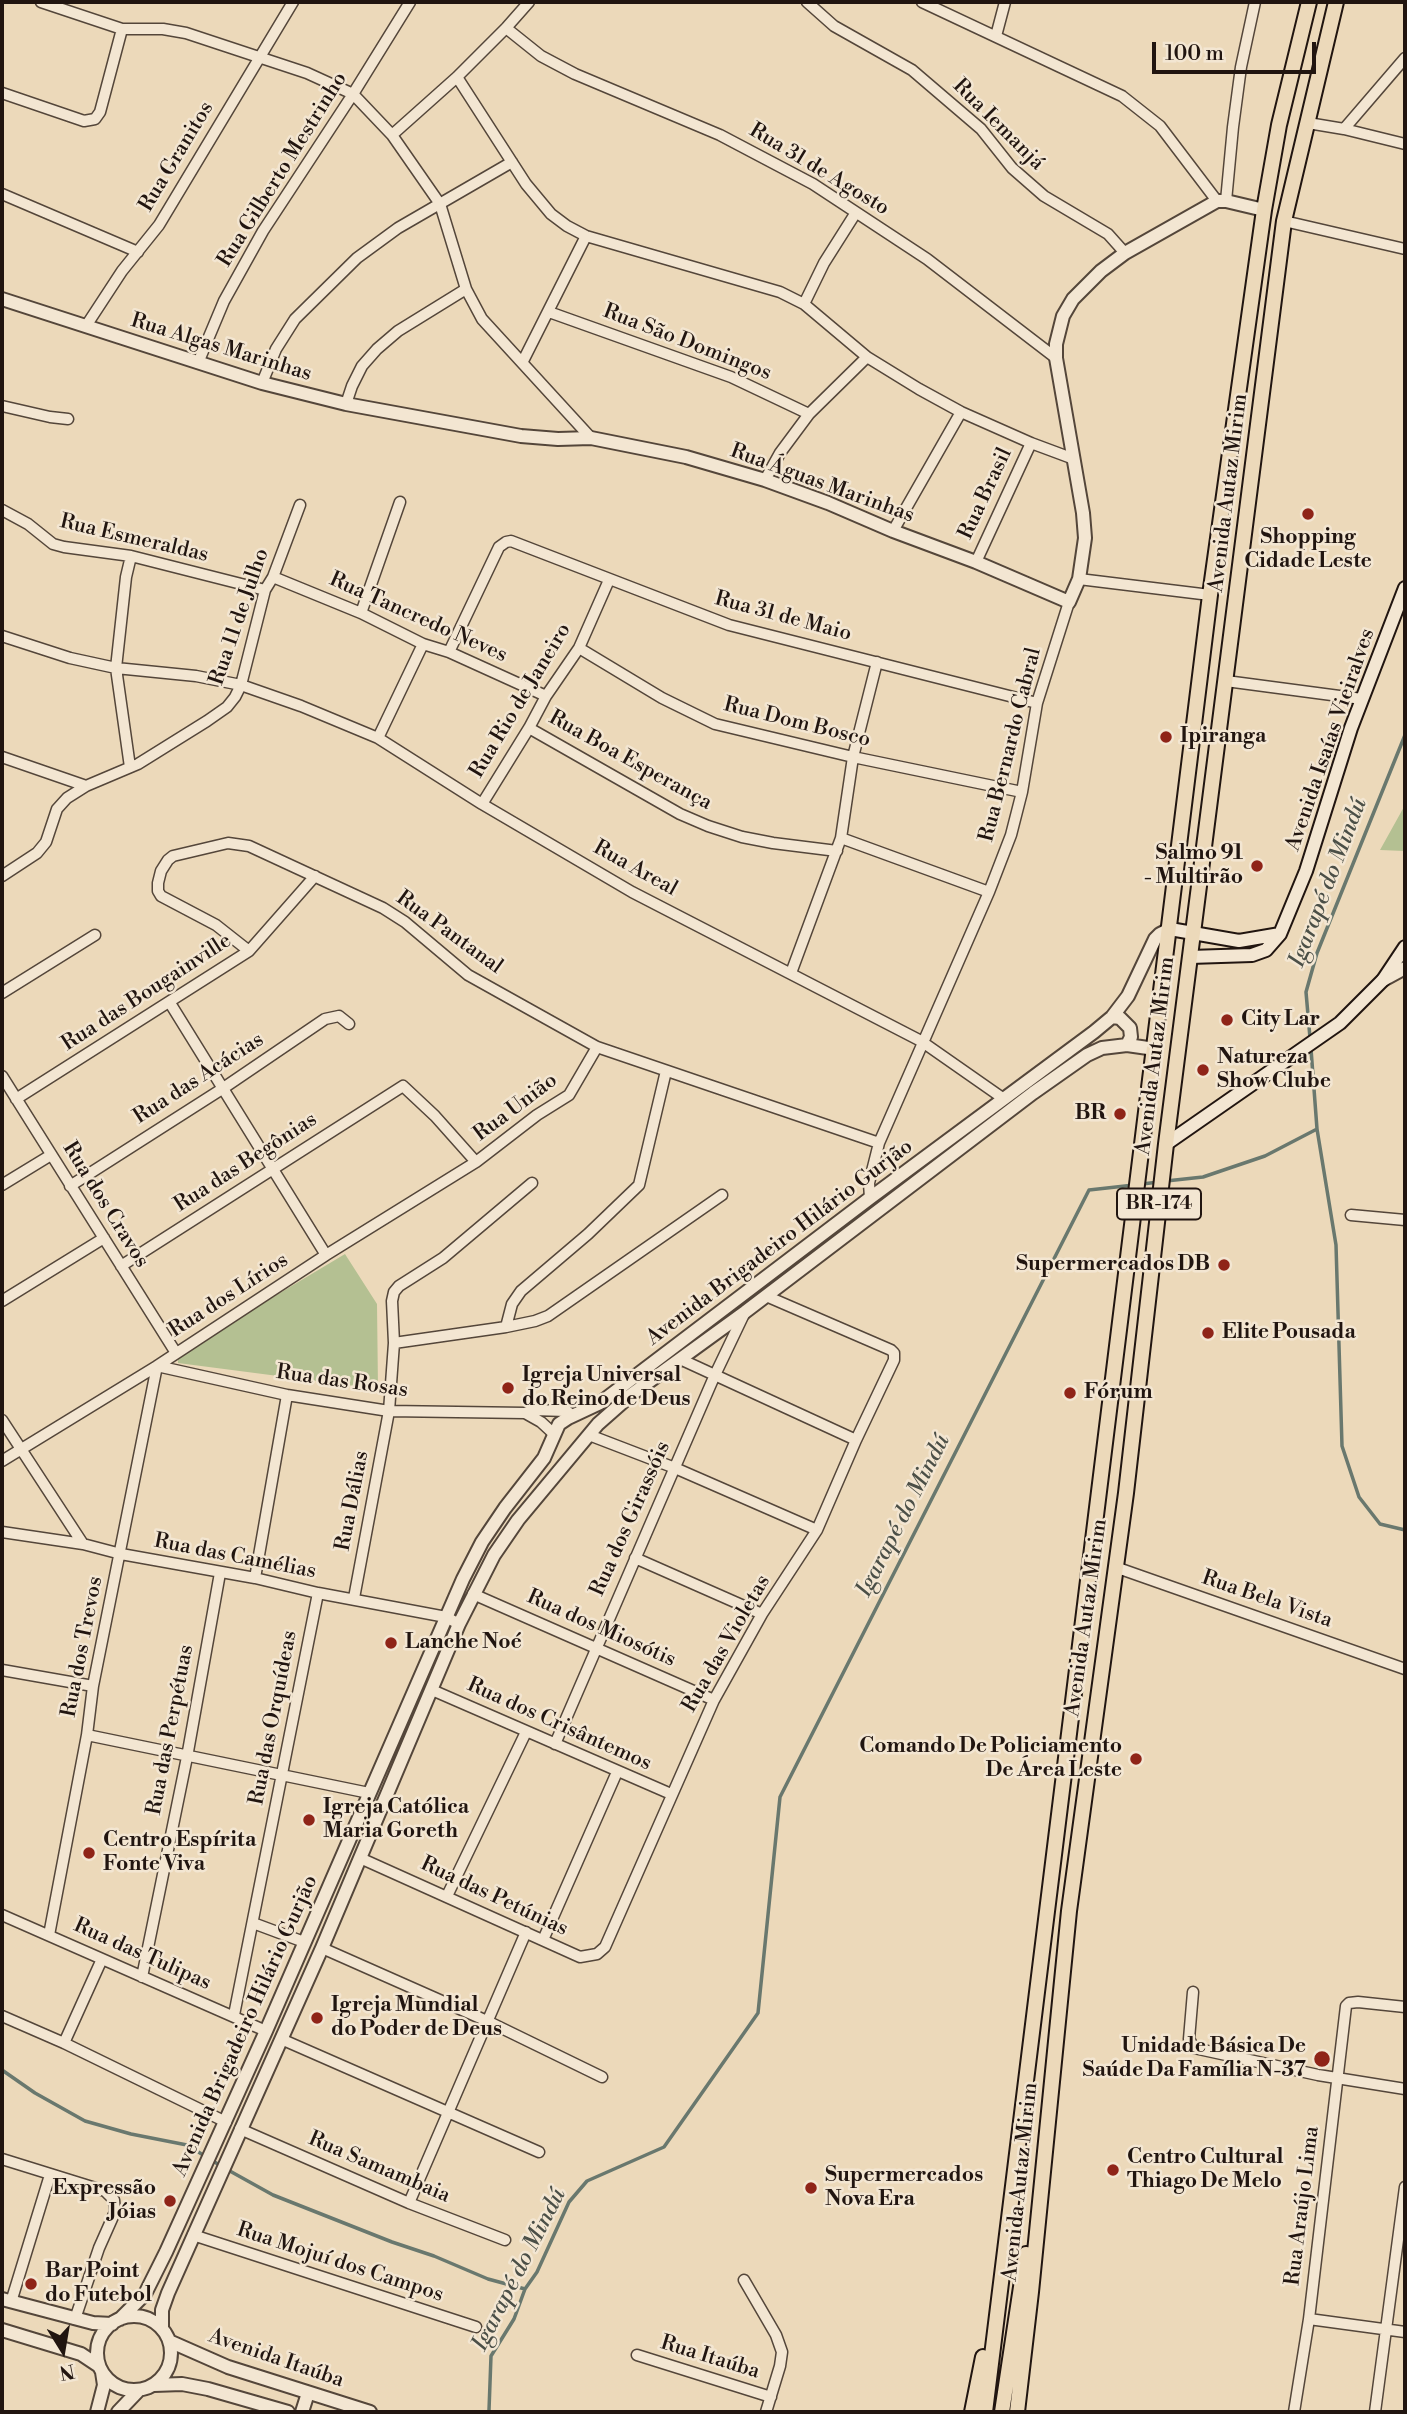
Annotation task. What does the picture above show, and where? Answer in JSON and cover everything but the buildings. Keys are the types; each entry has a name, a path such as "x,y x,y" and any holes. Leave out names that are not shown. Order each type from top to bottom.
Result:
{"main road":[{"name":"Avenida Autaz Mirim","path":"998,2295 1021,2136 1210,595 1264,210 1279,125 1309,2"},
{"name":"Avenida Autaz Mirim","path":"1017,2412 1069,1911 1115,1567 1192,931 1284,222 1336,2"},
{"path":"1002,2412 1027,2249 1038,2223"},
{"name":"BR-174","path":"985,2412 998,2295"},
{"path":"972,2412 994,2303 998,2295"}],"street":[{"path":"41,2 122,29 174,30 307,74 353,94 392,135 426,181 439,204 466,289 482,320 592,438"},
{"name":"Rua Granitos","path":"86,326 106,293 159,225 293,2"},
{"name":"Rua Gilberto Mestrinho","path":"198,363 224,301 247,258 410,2"},
{"path":"392,135 457,77 506,29 529,2"},
{"name":"Rua Iemanjá","path":"807,2 834,26 912,70 981,129 1012,168 1044,195 1108,234 1125,253"},
{"path":"922,2 1122,96 1160,126 1221,201 1264,210"},
{"path":"996,36 1005,2"},
{"path":"1221,201 1255,2"},
{"path":"2,93 74,118 90,121 98,117 122,29"},
{"name":"Rua 31 de Agosto","path":"506,29 541,56 575,74 720,135 813,184 927,259 1056,358"},
{"path":"1344,129 1405,58"},
{"path":"457,77 538,199 551,214 586,236 780,292 804,304 867,357 961,412 1074,459"},
{"path":"1308,123 1405,144"},
{"path":"262,383 282,339 295,319 357,258 398,228 512,162"},
{"path":"2,194 138,251"},
{"name":"Rua Bernardo Cabral","path":"870,1198 869,1183 879,1143 921,1041 989,892 1011,835 1022,792 1037,703 1079,579 1085,538 1083,513 1056,358 1058,330 1073,299 1101,271 1125,253 1221,201"},
{"path":"804,304 824,263 855,214"},
{"path":"1284,222 1405,248"},
{"path":"523,361 586,236"},
{"path":"346,404 362,366 377,349 398,331 466,289"},
{"path":"2,299 86,326"},
{"name":"Rua São Domingos","path":"549,312 731,377 809,414"},
{"name":"Rua Algas Marinhas","path":"86,326 262,383 346,404"},
{"path":"765,480 779,453 809,414 867,357"},
{"name":"Rua Águas Marinhas","path":"346,404 521,436 592,438 687,457 765,480 828,503 1069,602"},
{"path":"2,406 68,419"},
{"path":"893,531 961,412"},
{"name":"Rua Brasil","path":"976,562 1031,443"},
{"path":"361,613 400,502"},
{"name":"Rua 11 de Julho","path":"2,876 37,853 46,842 61,803 86,786 130,767 189,733 227,706 241,685 265,590 273,577 300,505"},
{"name":"Rua Esmeraldas","path":"2,510 28,524 53,544 76,550 131,556 265,590"},
{"name":"Rua 31 de Maio","path":"449,652 499,547 506,541 511,541 729,625 1037,703"},
{"path":"130,767 116,668 126,577 131,556"},
{"name":"Rua Tancredo Neves","path":"273,577 361,613 423,644 449,652 546,696"},
{"path":"1079,579 1210,595"},
{"name":"Rua Rio de Janeiro","path":"482,804 546,696 579,648 609,580"},
{"name":"Avenida Isaías Vieiralves","path":"1280,934 1306,871 1351,728 1405,587"},
{"name":"Rua Areal","path":"2,636 70,658 116,668 196,676 241,685 378,738 482,804 632,892 921,1041 1004,1099"},
{"path":"378,738 423,644"},
{"name":"Rua Dom Bosco","path":"579,648 662,698 715,724 853,757 1022,792"},
{"path":"791,973 841,838 853,757 877,662"},
{"path":"1226,681 1362,699"},
{"name":"Rua Boa Esperança","path":"529,728 680,814 708,826 752,839 837,851"},
{"path":"2,757 86,786"},
{"path":"841,838 989,892"},
{"name":"Rua Pantanal","path":"249,951 216,925 160,896 158,883 164,863 173,856 228,843 249,846 383,908 405,922 468,975 597,1047 879,1143"},
{"name":"Rua das Bougainville","path":"16,1099 249,951 315,876"},
{"path":"1170,929 1239,941 1280,934"},
{"name":"Avenida Brigadeiro Hilário Gurjão","path":"116,2321 135,2306 152,2282 267,2031 446,1617 482,1542 544,1458 563,1420 600,1403 870,1198 1063,1057 1112,1017 1128,996 1155,939 1170,929"},
{"path":"1190,957 1252,955 1266,950 1280,934"},
{"path":"2,993 95,935"},
{"path":"1166,1144 1340,1023 1383,980 1405,947"},
{"path":"1383,980 1405,968"},
{"path":"170,1003 326,1255"},
{"name":"Rua das Acácias","path":"70,1186 222,1089 325,1019 339,1016 349,1024"},
{"path":"1112,1017 1124,1020 1130,1028 1131,1037 1127,1045"},
{"name":"Avenida Brigadeiro Hilário Gurjão","path":"162,2329 162,2310 167,2293 322,1948 459,1624 494,1555 518,1520 589,1435 632,1394 766,1296 877,1210 1079,1061 1102,1048 1127,1045 1155,1049"},
{"name":"Rua União","path":"476,1162 537,1115 569,1095 597,1047"},
{"path":"506,1327 512,1304 521,1291 639,1185 666,1071"},
{"name":"Rua dos Cravos","path":"2,1076 176,1353"},
{"name":"Rua das Begônias","path":"121,1266 403,1086 435,1115 476,1162"},
{"path":"2,1185 51,1155"},
{"name":"Rua dos Lírios","path":"2,1461 157,1366 326,1255 476,1162"},
{"name":"Rua Dálias","path":"354,1598 389,1411 394,1343 394,1292 443,1258 532,1183"},
{"path":"394,1343 536,1321 560,1309 722,1195"},
{"path":"1351,1215 1405,1220"},
{"path":"2,1301 104,1238"},
{"name":"Rua das Violetas","path":"574,1954 589,1957 605,1947 714,1700 762,1614 817,1530 894,1360 894,1353 876,1343 766,1296"},
{"name":"Rua dos Girassóis","path":"555,1744 746,1311"},
{"path":"680,1359 856,1440"},
{"name":"Rua das Rosas","path":"157,1366 287,1395 389,1411 525,1413 533,1410 567,1411 573,1416"},
{"name":"Rua dos Trevos","path":"48,1935 87,1735 93,1686 157,1366"},
{"path":"255,1578 287,1395"},
{"path":"525,1413 541,1422 562,1446 578,1448"},
{"path":"573,1416 585,1424 589,1435 675,1468 817,1530"},
{"path":"2,1420 83,1544"},
{"name":"Rua das Camélias","path":"2,1532 83,1544 255,1578 446,1617 459,1624"},
{"path":"635,1558 762,1614"},
{"name":"Rua Bela Vista","path":"1115,1567 1405,1669"},
{"name":"Rua das Perpétuas","path":"142,1977 187,1757 220,1573"},
{"name":"Rua das Orquídeas","path":"234,2015 318,1593"},
{"name":"Rua dos Miosótis","path":"473,1594 714,1700"},
{"path":"2,1670 93,1686"},
{"name":"Rua dos Crisântemos","path":"432,1690 671,1794"},
{"path":"447,1896 526,1732"},
{"path":"87,1735 369,1793"},
{"path":"543,1940 617,1772"},
{"name":"Rua das Petúnias","path":"360,1858 574,1954"},
{"name":"Rua das Tulipas","path":"2,1915 267,2031"},
{"path":"253,1923 304,1942"},
{"path":"410,2203 526,1932"},
{"path":"322,1948 487,2021 602,2077"},
{"path":"64,2043 102,1959"},
{"path":"1194,1992 1189,2039 1194,2048 1405,2089"},
{"name":"Rua Araújo Lima","path":"1294,2412 1309,2319 1347,2004 1358,2002 1405,2007"},
{"path":"2,2016 64,2043 226,2122"},
{"path":"281,2039 539,2152"},
{"name":"Rua Samambaia","path":"240,2129 410,2203 505,2240"},
{"path":"2,2159 111,2195 115,2212 99,2248 75,2319"},
{"path":"50,2175 6,2301 93,2323 129,2317 147,2319 162,2329 172,2353 163,2376 154,2385"},
{"path":"1375,2412 1405,2187"},
{"name":"Rua Mojuí dos Campos","path":"193,2235 476,2327"},
{"name":"Rua Itaúba","path":"744,2280 779,2341 782,2352 766,2412"},
{"path":"1309,2319 1405,2332"},
{"path":"97,2412 104,2385 97,2354 99,2343 104,2332 116,2321"},
{"path":"2,2330 81,2354 101,2369 107,2379 121,2388 139,2390 154,2385 182,2384 288,2412"},
{"name":"Avenida Itaúba","path":"169,2341 228,2367 308,2393 328,2406 370,2412"},
{"name":"Rua Itaúba","path":"637,2355 771,2397"},
{"path":"118,2412 139,2390"},
{"path":"302,2412 308,2393"}],"green space":[{"path":"1405,805 1405,851 1380,850"},
{"path":"345,1254 377,1304 378,1389 178,1363 178,1354"}],"waterway":[{"name":"Igarapé do Mindú","path":"1310,1038 1306,992 1317,953 1405,735"},
{"name":"Igarapé do Mindú","path":"1166,1181 1203,1177 1265,1156 1317,1129 1311,1049"},
{"path":"1317,1129 1336,1245 1342,1446 1359,1497 1380,1524 1405,1530"},
{"name":"Igarapé do Mindú","path":"1142,1184 1159,1182"},
{"name":"Igarapé do Mindú","path":"489,2410 491,2356 514,2319 525,2289 537,2272 569,2202 587,2181 664,2147 758,2013 780,1797 1089,1190 1134,1185"},
{"path":"2,2070 35,2093 85,2121 131,2134 187,2145 221,2166"},
{"path":"228,2170 273,2195 488,2279 525,2289"}],"place":[{"name":"Shopping Cidade Leste","path":"1308,514"},
{"name":"Ipiranga","path":"1166,737"},
{"name":"Salmo 91 - Multirão","path":"1257,866"},
{"name":"City Lar","path":"1227,1020"},
{"name":"Natureza Show Clube","path":"1203,1070"},
{"name":"BR","path":"1120,1114"},
{"name":"Supermercados DB","path":"1224,1265"},
{"name":"Elite Pousada","path":"1208,1333"},
{"name":"Igreja Universal do Reino de Deus","path":"508,1388"},
{"name":"Fórum","path":"1070,1393"},
{"name":"Lanche Noé","path":"391,1643"},
{"name":"Comando De Policiamento De Área Leste","path":"1136,1759"},
{"name":"Igreja Católica Maria Goreth","path":"309,1820"},
{"name":"Centro Espírita Fonte Viva","path":"89,1853"},
{"name":"Igreja Mundial do Poder de Deus","path":"317,2018"},
{"name":"Unidade Básica De Saúde Da Família N-37","path":"1322,2059"},
{"name":"Centro Cultural Thiago De Melo","path":"1113,2170"},
{"name":"Supermercados Nova Era","path":"811,2188"},
{"name":"Expressão Jóias","path":"170,2201"},
{"name":"Bar Point do Futebol","path":"31,2284"}]}
